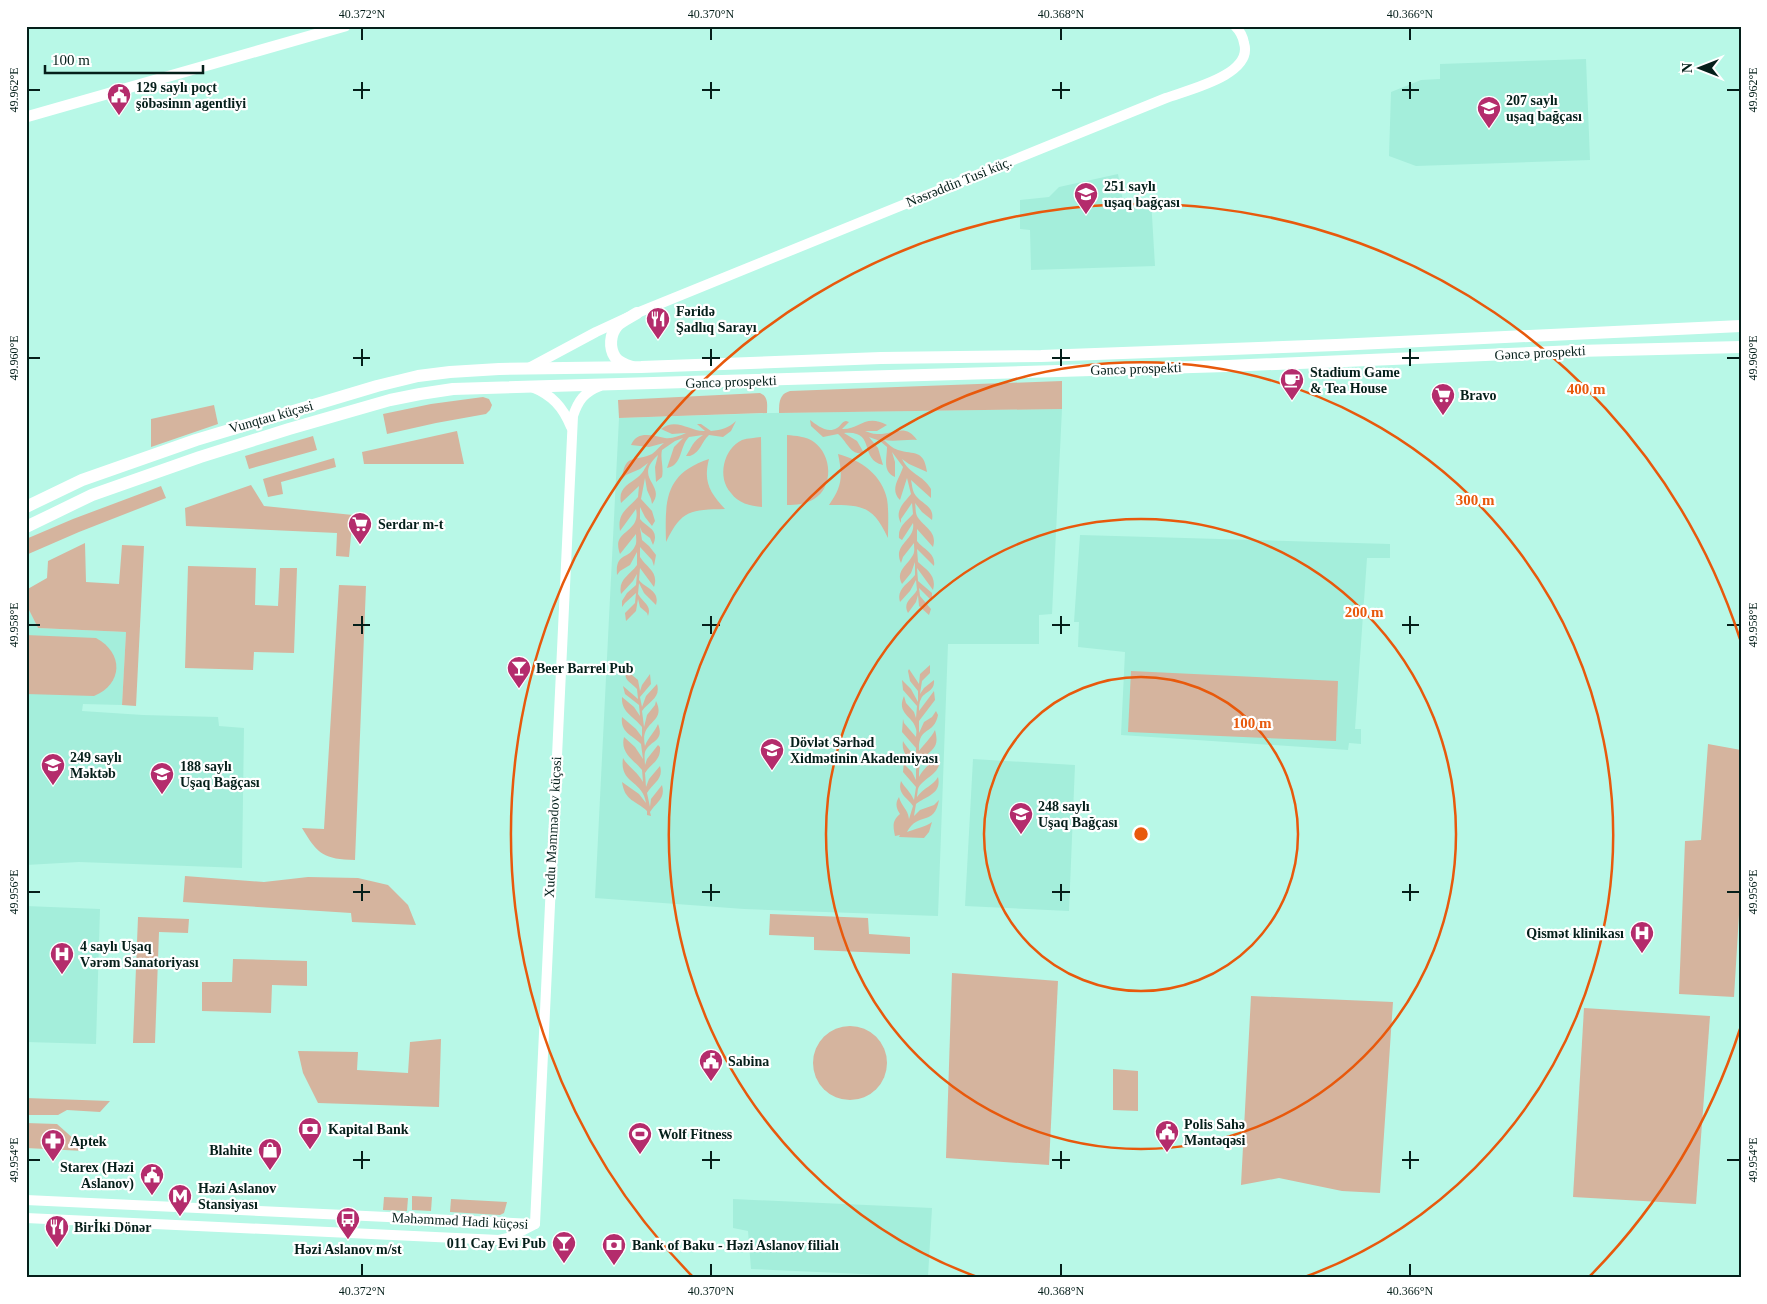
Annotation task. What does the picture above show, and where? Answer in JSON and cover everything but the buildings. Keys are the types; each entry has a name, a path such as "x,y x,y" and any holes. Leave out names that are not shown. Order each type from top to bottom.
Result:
{"main road":[{"path":"26,117 345,26"},
{"path":"634,368 623,364 615,357 611,346 611,337 617,326 638,313"},
{"name":"Gəncə prospekti","path":"526,369 634,368 881,358 1041,356 1336,345 1741,326"},
{"name":"Gəncə prospekti","path":"501,387 601,386 1217,367 1586,351 1741,347"},
{"name":"Vunqtau küçəsi","path":"26,507 82,480 196,440 376,386 418,376 450,372 526,369"},
{"path":"450,372 453,389"},
{"name":"Vunqtau küçəsi","path":"26,527 92,495 200,457 289,429 390,400 420,394 453,389 501,387"}],"street":[{"name":"Nəsrəddin Tusi küç.","path":"526,369 596,332 638,313 1166,98 1227,75 1241,63 1246,47 1243,38 1235,26"},
{"path":"531,386 544,392 560,405 572,430"},
{"name":"Xudu Məmmədov küçəsi","path":"535,1224 573,416 582,396 591,389 601,386"},
{"name":"Məhəmməd Hadi küçəsi","path":"26,1200 535,1224"},
{"path":"170,1225 171,1208"},
{"name":"Məhəmməd Hadi küçəsi","path":"26,1218 499,1240 508,1238 535,1224"}],"shaded area":[{"name":"207 saylı uşaq bağçası","path":"1586,59 1590,160 1416,166 1389,156 1391,92 1421,80 1440,79 1440,64"},
{"name":"251 saylı uşaq bağçası","path":"1118,174 1123,201 1151,199 1155,266 1031,270 1030,230 1020,229 1020,200 1049,197 1059,187"},
{"path":"1062,381 1062,409 779,413 782,397 786,392 790,391"},
{"path":"760,393 766,399 767,413 619,418 618,400"},
{"path":"483,397 489,399 492,405 486,414 387,434 383,414 431,404"},
{"path":"214,405 218,424 151,447 151,419"},
{"name":"Dövlət Sərhəd Xidmətinin Akademiyası","path":"1062,409 1052,614 1039,615 1039,644 948,644 938,916 744,909 595,898 619,418 772,413"},
{"path":"810,420 822,428 830,430 837,428 846,421 849,422 842,429 848,429 868,421 879,422 887,425 877,431 865,431 883,434 903,430 917,440 884,440 896,449 921,456 926,465 927,472 902,459 931,489 931,498 911,480 914,493 929,508 932,515 932,520 915,503 917,516 932,533 934,542 933,547 917,529 917,541 931,555 934,562 934,566 917,549 918,562 934,581 933,590 917,568 918,581 932,593 932,601 919,588 920,596 931,609 929,615 919,606 918,595 916,602 908,613 906,609 907,603 917,590 916,580 910,591 900,602 899,597 903,587 915,575 915,562 911,573 902,584 900,579 901,572 913,555 914,549 914,543 903,557 901,563 900,551 913,529 913,523 902,540 899,538 901,527 913,514 912,503 901,519 901,523 899,511 911,494 907,478 900,500 895,492 896,483 903,467 892,452 895,462 895,477 888,471 886,464 887,447 880,441 869,437 878,448 883,465 871,457 861,436 854,433 844,433 857,441 864,453 852,450 838,434 823,437 811,426"},
{"path":"736,421 731,431 723,437 709,435 694,454 686,456 694,443 703,435 689,437 676,463 667,468 674,447 683,438 662,450 662,477 656,482 655,467 658,455 651,463 648,470 656,491 655,497 652,504 645,478 641,499 652,511 655,521 652,526 640,507 640,519 654,532 655,540 653,545 650,538 642,532 640,527 642,540 656,555 654,566 652,560 640,547 640,557 654,574 654,587 640,568 639,580 652,590 657,600 656,605 644,593 639,583 638,594 649,609 648,616 640,607 638,599 636,611 626,621 625,613 635,603 636,593 622,607 622,601 627,593 636,585 637,574 621,594 620,589 625,578 637,565 637,552 630,565 617,575 617,568 620,559 635,546 636,534 620,554 618,542 635,522 636,509 620,531 620,519 624,511 638,497 639,486 621,503 620,498 622,490 641,474 648,463 622,479 623,471 629,461 652,454 664,443 649,447 631,445 637,437 641,436 650,435 670,438 686,433 672,434 661,429 673,424 705,431 697,424 701,424 711,431 725,428"},
{"path":"457,431 464,464 364,464 362,452"},
{"path":"787,435 804,437 814,442 820,448 827,463 828,479 825,487 814,499 804,503 787,505"},
{"path":"313,436 317,450 249,469 245,456"},
{"path":"761,437 762,507 753,506 737,499 727,487 723,472 726,457 735,444 744,439"},
{"path":"838,454 855,460 869,470 880,483 887,499 888,538 883,527 872,513 859,507 829,505 839,487 841,469"},
{"path":"334,458 336,467 281,482 283,494 268,497 263,479"},
{"path":"709,459 707,481 715,498 725,509 696,511 683,517 677,523 666,542 667,502 675,481 694,465"},
{"path":"251,485 264,506 353,515 349,557 336,556 337,533 186,526 185,508"},
{"path":"161,486 166,498 26,555 26,539"},
{"path":"1080,535 1390,544 1390,558 1367,558 1355,729 1361,729 1361,744 1349,743 1348,750 1121,735 1125,652 1078,647 1079,622 1074,622"},
{"path":"85,543 86,582 119,584 122,545 144,546 136,706 122,705 126,632 38,628 26,604 26,590 47,578 48,561"},
{"path":"188,566 256,568 255,605 278,606 280,568 297,568 294,653 254,652 253,670 185,668"},
{"path":"339,585 366,586 355,860 329,857 323,854 302,828 324,829"},
{"path":"26,604 38,628 126,632 122,705 83,704 82,711 218,717 219,726 244,728 242,868 79,862 26,865"},
{"path":"26,635 96,638 112,652 116,668 115,676 104,691 94,696 26,694"},
{"path":"930,665 930,673 922,681 920,694 934,680 934,684 921,699 919,711 934,691 935,700 919,721 919,733 924,722 932,717 936,711 938,715 933,726 921,737 919,751 935,730 937,739 935,746 921,761 919,777 938,753 940,760 936,770 920,785 917,797 938,777 939,783 932,794 916,804 914,816 920,810 934,805 939,800 937,808 930,816 916,822 907,832 932,822 929,832 924,838 899,837 900,835 895,836 894,821 900,814 896,806 899,797 909,819 913,806 901,792 901,781 914,800 916,787 903,772 904,761 916,780 916,767 906,756 903,749 903,741 916,758 916,748 902,732 903,719 904,723 916,737 916,730 912,721 903,711 902,702 904,696 906,703 914,712 916,718 917,706 903,690 902,680 911,689 918,702 918,691 910,681 908,671 909,669 919,684 920,674"},
{"path":"626,670 638,680 640,691 650,674 651,684 640,697 642,707 646,696 657,684 658,689 656,696 642,711 644,727 647,715 656,701 658,714 646,731 644,738 645,746 658,724 660,734 645,752 645,765 647,759 658,745 660,747 659,756 645,773 646,787 649,779 660,766 659,778 647,793 650,807 651,799 662,785 663,794 650,812 651,816 647,815 647,811 643,807 628,797 623,789 622,782 639,794 646,803 641,790 624,773 623,758 643,782 642,770 628,755 623,743 624,737 635,747 643,759 641,744 625,730 622,722 622,717 642,737 642,727 626,711 622,702 622,697 634,707 640,716 639,705 625,694 623,686 638,699 637,689 627,679"},
{"path":"1131,671 1338,681 1336,741 1128,732"},
{"path":"1708,744 1741,750 1741,882 1734,997 1679,994 1685,841 1701,840"},
{"name":"248 saylı Uşaq Bağçası","path":"973,759 1075,765 1069,911 965,906"},
{"path":"185,876 264,882 308,877 358,878 388,885 408,905 416,925 352,922 351,913 183,902"},
{"name":"4 saylı Uşaq Vərəm Sanatoriyası","path":"26,906 100,909 96,1044 26,1042"},
{"path":"770,914 868,918 869,934 910,937 910,954 814,950 814,937 769,935"},
{"path":"138,917 189,919 188,933 159,932 155,1043 133,1043"},
{"path":"233,959 307,961 307,986 272,985 271,1013 202,1011 202,982 232,982"},
{"path":"952,973 1058,981 1049,1165 946,1158"},
{"path":"1251,996 1393,1002 1380,1193 1342,1191 1279,1178 1241,1185"},
{"path":"1584,1008 1710,1016 1696,1204 1573,1197"},
{"path":"843,1026 857,1026 871,1032 881,1042 887,1056 885,1077 871,1094 857,1100 843,1100 829,1094 819,1084 813,1070 813,1056 819,1042 829,1032"},
{"path":"441,1039 439,1107 318,1103 303,1073 298,1051 358,1052 357,1070 408,1073 410,1042"},
{"path":"1113,1069 1138,1071 1138,1111 1113,1110"},
{"path":"26,1098 110,1101 100,1112 67,1110 58,1115 26,1115"},
{"path":"26,1123 57,1124 75,1140 84,1142 84,1151 26,1148"},
{"path":"412,1196 432,1197 431,1211 412,1210"},
{"path":"384,1197 408,1198 407,1211 383,1210"},
{"path":"451,1199 507,1202 504,1213 500,1215 450,1212"},
{"path":"733,1199 932,1208 928,1277 751,1269 748,1231 733,1228"}],"place":[{"name":"129 saylı poçt şöbəsinın agentliyi","path":"119,116"},
{"name":"207 saylı uşaq bağçası","path":"1489,129"},
{"name":"251 saylı uşaq bağçası","path":"1086,215"},
{"name":"Fəridə Şadlıq Sarayı","path":"658,340"},
{"name":"Stadium Game & Tea House","path":"1292,401"},
{"name":"Bravo","path":"1443,416"},
{"name":"Serdar m-t","path":"360,545"},
{"name":"Beer Barrel Pub","path":"519,689"},
{"name":"Dövlət Sərhəd Xidmətinin Akademiyası","path":"772,771"},
{"name":"249 saylı Məktəb","path":"53,786"},
{"name":"188 saylı Uşaq Bağçası","path":"162,795"},
{"name":"248 saylı Uşaq Bağçası","path":"1021,835"},
{"name":"Qismət klinikası","path":"1642,954"},
{"name":"4 saylı Uşaq Vərəm Sanatoriyası","path":"62,975"},
{"name":"Sabina","path":"711,1082"},
{"name":"Kapital Bank","path":"310,1150"},
{"name":"Polis Sahə Məntəqəsi","path":"1167,1153"},
{"name":"Wolf Fitness","path":"640,1155"},
{"name":"Aptek","path":"53,1162"},
{"name":"Blahite","path":"270,1171"},
{"name":"Starex (Həzi Aslanov)","path":"152,1196"},
{"name":"Həzi Aslanov Stansiyası","path":"180,1217"},
{"name":"Həzi Aslanov m/st","path":"348,1240"},
{"name":"Birİki Dönər","path":"57,1248"},
{"name":"011 Cay Evi Pub","path":"564,1264"},
{"name":"Bank of Baku - Həzi Aslanov filialı","path":"614,1266"}]}
